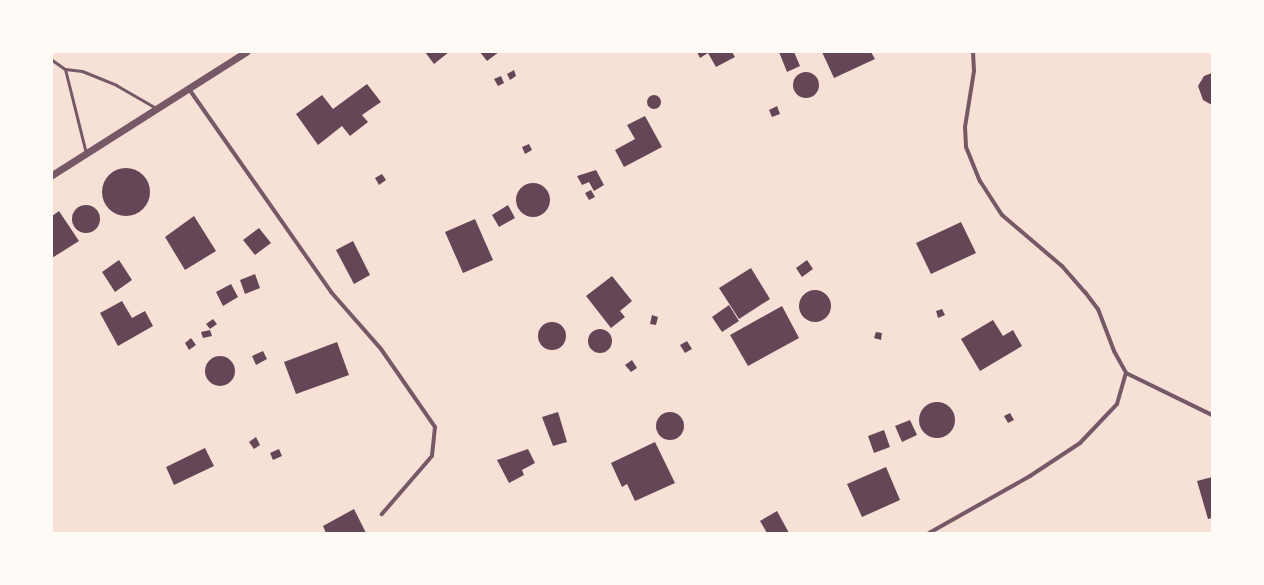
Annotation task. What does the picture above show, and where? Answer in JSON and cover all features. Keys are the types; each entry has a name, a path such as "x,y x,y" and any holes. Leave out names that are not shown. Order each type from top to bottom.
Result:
{"street":[{"path":"52,175 246,52"},
{"path":"973,52 974,71 965,127 966,147 980,181 1002,214 1062,266 1098,309 1114,351 1126,373 1212,415"},
{"path":"189,89 331,292 381,349 435,427 432,456 382,514"},
{"path":"929,533 1030,476 1080,443 1117,404 1126,373"}],"lane":[{"path":"52,60 65,69 82,71 110,82 158,109"},
{"path":"65,69 87,154"}],"building":[{"path":"425,52 449,52 434,64"},
{"path":"480,52 499,52 487,61"},
{"path":"697,52 732,52 735,57 716,67 708,53 700,58"},
{"path":"779,52 794,52 800,66 787,72"},
{"path":"822,52 871,52 875,59 834,78"},
{"path":"514,70 516,76 510,80 507,74"},
{"path":"806,72 815,76 819,85 815,94 806,98 797,94 793,85 797,76"},
{"path":"1212,73 1212,105 1203,100 1198,86 1204,76"},
{"path":"501,76 504,83 498,86 494,79"},
{"path":"367,84 381,102 362,115 368,122 350,136 342,126 318,145 296,114 322,95 333,109"},
{"path":"654,95 659,97 661,102 659,107 654,109 649,107 647,102 649,97"},
{"path":"777,106 780,114 772,117 769,110"},
{"path":"645,116 662,147 624,167 615,150 635,139 627,125"},
{"path":"529,144 532,150 525,154 522,147"},
{"path":"121,168 131,168 143,175 150,187 150,197 143,209 131,216 121,216 113,212 106,205 102,197 102,187 106,179 113,172"},
{"path":"596,170 604,185 594,191 589,182 582,185 577,176"},
{"path":"382,174 386,180 379,185 375,178"},
{"path":"533,183 545,188 550,200 545,212 533,217 521,212 516,200 521,188"},
{"path":"591,190 595,197 589,200 585,193"},
{"path":"86,205 96,209 100,219 96,229 86,233 76,229 72,219 76,209"},
{"path":"508,205 515,218 499,227 492,215"},
{"path":"59,211 79,241 52,258 52,216"},
{"path":"194,216 216,251 185,270 165,237"},
{"path":"475,219 493,260 463,273 445,232"},
{"path":"961,222 976,253 931,274 916,243"},
{"path":"259,228 271,243 255,255 243,240"},
{"path":"353,241 370,275 354,284 336,250"},
{"path":"119,260 132,280 115,292 102,272"},
{"path":"807,260 813,269 802,277 796,268"},
{"path":"751,268 770,299 739,319 719,288"},
{"path":"255,274 260,288 245,294 240,280"},
{"path":"612,276 632,301 620,311 625,317 611,328 586,296"},
{"path":"231,284 238,297 223,306 216,292"},
{"path":"812,290 818,290 828,297 831,306 830,312 824,319 818,322 812,322 802,315 799,309 799,303 806,293"},
{"path":"122,301 132,318 145,311 153,326 118,346 100,313"},
{"path":"729,305 739,321 722,332 712,317"},
{"path":"782,306 799,338 748,366 730,335"},
{"path":"942,309 945,315 938,318 936,311"},
{"path":"652,315 658,317 656,325 650,324"},
{"path":"213,319 217,324 210,329 206,324"},
{"path":"993,320 1003,336 1013,330 1022,346 980,371 961,339"},
{"path":"552,322 562,326 566,336 562,346 552,350 542,346 538,336 542,326"},
{"path":"600,329 605,330 611,336 611,346 605,352 600,353 595,352 589,346 588,341 589,336 595,330"},
{"path":"210,330 212,336 203,338 201,332"},
{"path":"876,332 882,333 881,340 874,338"},
{"path":"191,338 196,345 189,350 185,343"},
{"path":"687,341 692,349 685,353 680,345"},
{"path":"337,342 349,375 296,394 284,362"},
{"path":"263,351 267,359 256,365 252,356"},
{"path":"220,356 226,357 234,365 234,377 226,385 220,386 214,385 206,377 205,371 206,365 214,357"},
{"path":"632,360 637,368 631,372 625,365"},
{"path":"941,402 950,407 954,413 954,427 950,433 941,438 933,438 924,433 920,427 919,416 924,407 930,403"},
{"path":"558,412 567,442 553,446 542,417"},
{"path":"670,412 680,416 684,426 680,436 670,440 660,436 656,426 660,416"},
{"path":"1010,413 1014,420 1008,423 1004,416"},
{"path":"910,420 917,435 902,442 895,426"},
{"path":"884,430 890,447 874,453 868,436"},
{"path":"256,437 260,445 254,449 249,442"},
{"path":"655,442 675,483 635,501 627,484 622,487 611,463"},
{"path":"205,448 214,466 174,485 166,467"},
{"path":"279,449 282,456 273,460 270,453"},
{"path":"528,449 535,463 522,470 524,475 509,483 497,460"},
{"path":"886,467 900,500 862,517 847,484"},
{"path":"1212,477 1212,518 1208,519 1197,481"},
{"path":"354,509 366,533 326,533 323,526"},
{"path":"777,511 789,533 767,533 760,521"}]}
